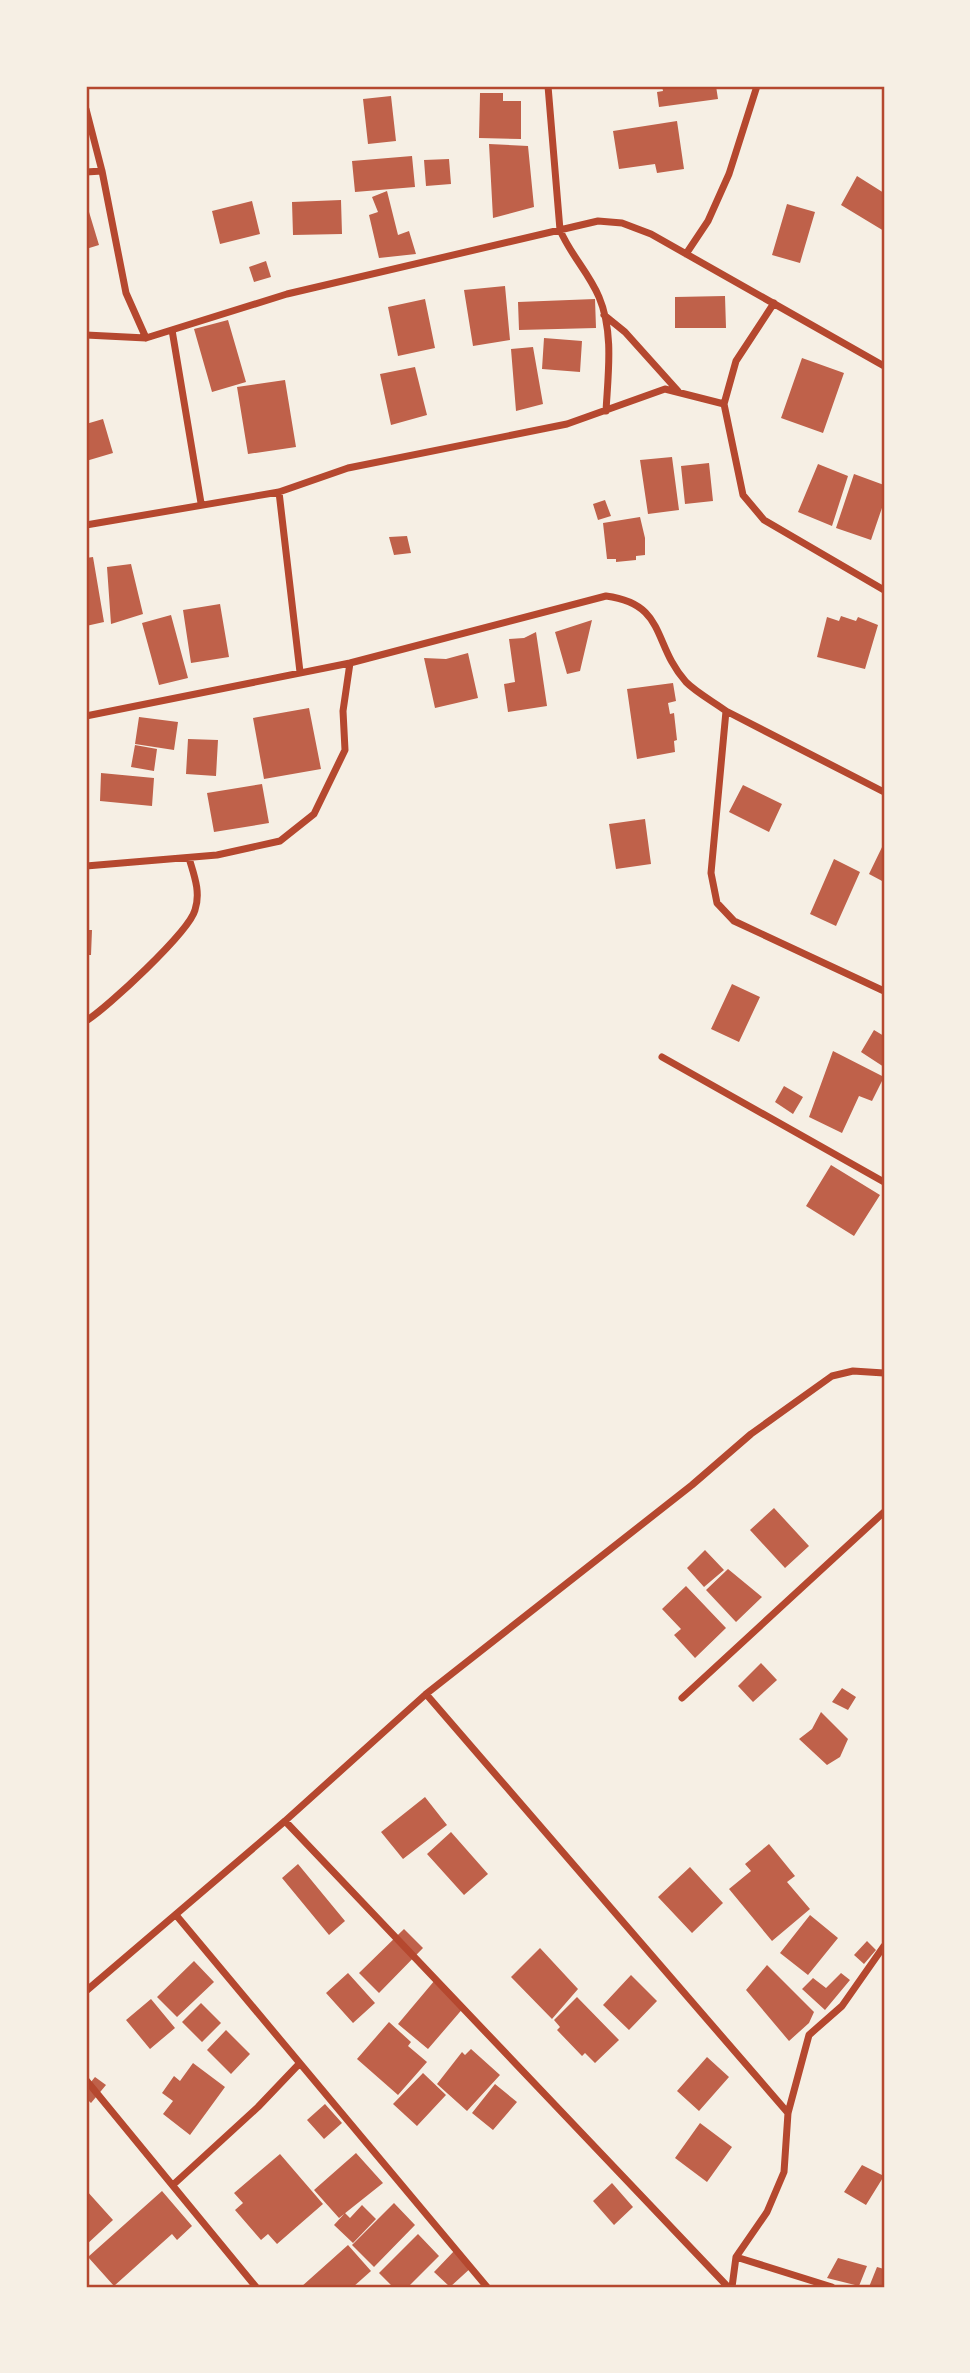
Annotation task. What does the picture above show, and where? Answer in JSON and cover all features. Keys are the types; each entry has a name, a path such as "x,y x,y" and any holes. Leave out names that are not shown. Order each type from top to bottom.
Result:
{"street":[{"path":"548,86 560,230 598,296 604,315 609,352 606,411"},
{"path":"686,254 708,221 729,174 757,86"},
{"path":"86,109 102,171 126,293 146,338"},
{"path":"86,172 102,171"},
{"path":"86,335 146,338 287,294 598,221 622,223 651,234 884,366"},
{"path":"774,303 736,361 724,404 743,495 764,520 884,590"},
{"path":"604,315 625,332 678,391"},
{"path":"172,330 201,503"},
{"path":"86,525 201,503 279,492 348,468 568,424 665,389 724,404"},
{"path":"279,492 300,672"},
{"path":"86,716 350,663 606,596 631,600 655,622 670,659 687,683 726,710 884,792"},
{"path":"86,866 217,855 280,841 314,814 345,750 343,711 350,663"},
{"path":"726,710 711,873 718,903 734,921 884,991"},
{"path":"86,1021 182,932 195,912 199,893 189,858"},
{"path":"662,1057 884,1182"},
{"path":"86,1991 285,1821 426,1694 692,1485 751,1434 832,1376 853,1371 884,1373"},
{"path":"682,1698 884,1512"},
{"path":"426,1694 788,2113"},
{"path":"285,1821 730,2287"},
{"path":"176,1915 487,2287"},
{"path":"730,2287 736,2257 767,2212 784,2172 788,2113 809,2035 842,2006 884,1947"},
{"path":"174,2184 258,2107 299,2064"},
{"path":"86,2080 256,2287"},
{"path":"736,2257 832,2287"}],"building":[{"path":"662,86 716,86 718,99 659,107 657,92 663,91"},
{"path":"480,93 503,93 503,101 521,101 521,139 479,138"},
{"path":"391,96 396,141 368,144 363,99"},
{"path":"677,121 684,169 657,173 655,164 619,169 613,131"},
{"path":"489,144 528,146 534,207 493,218"},
{"path":"412,156 415,187 355,192 352,161"},
{"path":"449,159 451,184 426,186 424,160"},
{"path":"857,176 884,193 884,231 841,205"},
{"path":"387,191 398,235 409,231 416,254 379,258 369,215 378,212 372,197"},
{"path":"341,200 342,234 293,235 292,202"},
{"path":"252,201 260,234 220,244 212,211"},
{"path":"86,202 99,245 86,249"},
{"path":"787,204 815,212 800,263 772,255"},
{"path":"266,261 271,277 254,282 249,267"},
{"path":"505,286 510,340 473,346 464,290"},
{"path":"725,296 726,328 675,328 675,297"},
{"path":"425,299 435,348 398,356 388,307"},
{"path":"595,299 596,328 519,330 518,302"},
{"path":"228,320 246,382 212,392 194,329"},
{"path":"544,338 582,341 580,372 542,369"},
{"path":"533,347 543,404 516,411 511,349"},
{"path":"802,358 844,373 823,433 781,418"},
{"path":"415,367 427,415 391,425 380,374"},
{"path":"285,380 296,447 248,454 237,387"},
{"path":"103,419 113,453 86,461 86,424"},
{"path":"672,457 679,510 648,514 640,460"},
{"path":"709,463 713,501 685,504 681,466"},
{"path":"818,464 848,476 832,526 798,512"},
{"path":"854,474 884,485 884,502 871,540 836,528"},
{"path":"605,500 611,516 598,520 593,504"},
{"path":"640,517 645,538 645,555 636,556 636,560 616,562 616,559 607,559 603,523"},
{"path":"407,536 411,553 394,555 389,537"},
{"path":"93,557 104,622 86,626 86,558"},
{"path":"131,564 143,614 111,624 107,567"},
{"path":"220,604 229,657 191,663 183,610"},
{"path":"171,615 188,678 159,685 142,623"},
{"path":"841,616 856,621 858,617 878,625 865,669 817,657 827,617 839,621"},
{"path":"592,620 580,671 567,674 555,632"},
{"path":"536,632 547,706 508,712 504,684 515,682 509,639 524,638"},
{"path":"468,653 478,698 435,708 424,658 446,659"},
{"path":"673,683 676,701 668,703 670,714 674,713 677,740 674,741 675,752 637,759 627,689"},
{"path":"309,708 321,769 264,779 253,718"},
{"path":"139,717 178,722 174,750 135,744"},
{"path":"188,739 218,740 216,776 186,774"},
{"path":"135,745 157,749 154,771 131,767"},
{"path":"101,773 154,778 152,806 100,801"},
{"path":"262,784 269,823 214,832 207,793"},
{"path":"743,785 782,804 769,832 729,812"},
{"path":"645,819 651,864 616,869 609,824"},
{"path":"884,843 884,882 869,874"},
{"path":"834,859 860,872 836,926 810,914"},
{"path":"86,930 92,930 91,955 86,955"},
{"path":"732,984 760,997 739,1042 711,1029"},
{"path":"874,1030 884,1036 884,1067 861,1052"},
{"path":"833,1051 884,1077 872,1101 859,1096 842,1133 809,1117"},
{"path":"784,1086 803,1097 793,1114 775,1102"},
{"path":"831,1165 880,1195 854,1236 806,1206"},
{"path":"774,1508 809,1546 785,1568 750,1530"},
{"path":"705,1550 724,1570 704,1587 687,1568"},
{"path":"728,1569 762,1597 736,1622 706,1590"},
{"path":"686,1586 726,1628 695,1658 674,1635 681,1629 662,1609"},
{"path":"761,1663 777,1680 753,1702 738,1686"},
{"path":"842,1688 856,1697 848,1710 832,1702"},
{"path":"821,1712 848,1739 840,1757 827,1765 799,1739 812,1729"},
{"path":"425,1797 447,1825 403,1859 381,1832"},
{"path":"451,1832 488,1874 464,1895 427,1854"},
{"path":"769,1844 795,1876 787,1882 810,1909 772,1941 729,1889 751,1871 745,1864"},
{"path":"298,1864 345,1921 329,1935 282,1878"},
{"path":"690,1867 723,1903 692,1933 658,1897"},
{"path":"810,1915 838,1938 808,1975 780,1953"},
{"path":"404,1929 423,1948 379,1993 359,1973"},
{"path":"867,1941 876,1950 864,1964 854,1955"},
{"path":"540,1948 578,1989 552,2019 511,1977"},
{"path":"194,1961 214,1982 177,2017 157,1997"},
{"path":"767,1965 814,2012 809,2023 789,2041 746,1990"},
{"path":"348,1973 375,2003 353,2023 326,1993"},
{"path":"841,1973 850,1980 825,2010 802,1989 813,1978 826,1988"},
{"path":"631,1975 657,2001 629,2030 603,2005"},
{"path":"435,1980 465,2006 428,2049 398,2024"},
{"path":"577,1997 619,2040 595,2063 585,2053 582,2056 557,2030 560,2027 554,2020"},
{"path":"151,1999 175,2028 150,2049 126,2020"},
{"path":"201,2003 221,2023 202,2042 182,2022"},
{"path":"389,2022 411,2042 408,2046 427,2062 398,2095 357,2059"},
{"path":"226,2030 250,2054 231,2074 207,2050"},
{"path":"471,2049 500,2075 467,2111 437,2084 462,2052 465,2055"},
{"path":"707,2057 729,2077 699,2111 677,2091"},
{"path":"193,2063 225,2087 190,2135 163,2114 173,2101 162,2093 174,2076 180,2081"},
{"path":"423,2073 446,2095 417,2126 393,2104"},
{"path":"95,2077 106,2085 91,2103 86,2098 86,2088"},
{"path":"495,2084 517,2102 493,2130 472,2113"},
{"path":"325,2104 342,2123 324,2139 307,2120"},
{"path":"700,2123 732,2147 707,2182 675,2158"},
{"path":"356,2153 383,2183 339,2218 314,2190"},
{"path":"280,2154 323,2204 277,2244 268,2234 261,2240 235,2210 243,2203 234,2193"},
{"path":"862,2165 884,2176 866,2205 844,2192"},
{"path":"612,2183 633,2207 614,2225 593,2201"},
{"path":"86,2190 113,2220 86,2245"},
{"path":"162,2191 192,2226 177,2240 172,2234 114,2286 88,2257"},
{"path":"394,2203 415,2225 374,2267 352,2245"},
{"path":"362,2205 376,2219 353,2243 334,2225 345,2213 350,2218"},
{"path":"418,2234 439,2256 408,2287 393,2287 379,2273"},
{"path":"348,2245 371,2271 353,2287 301,2287"},
{"path":"456,2249 473,2266 450,2287 434,2272"},
{"path":"838,2258 867,2266 859,2286 827,2278"},
{"path":"877,2267 884,2269 884,2287 869,2287"}]}
